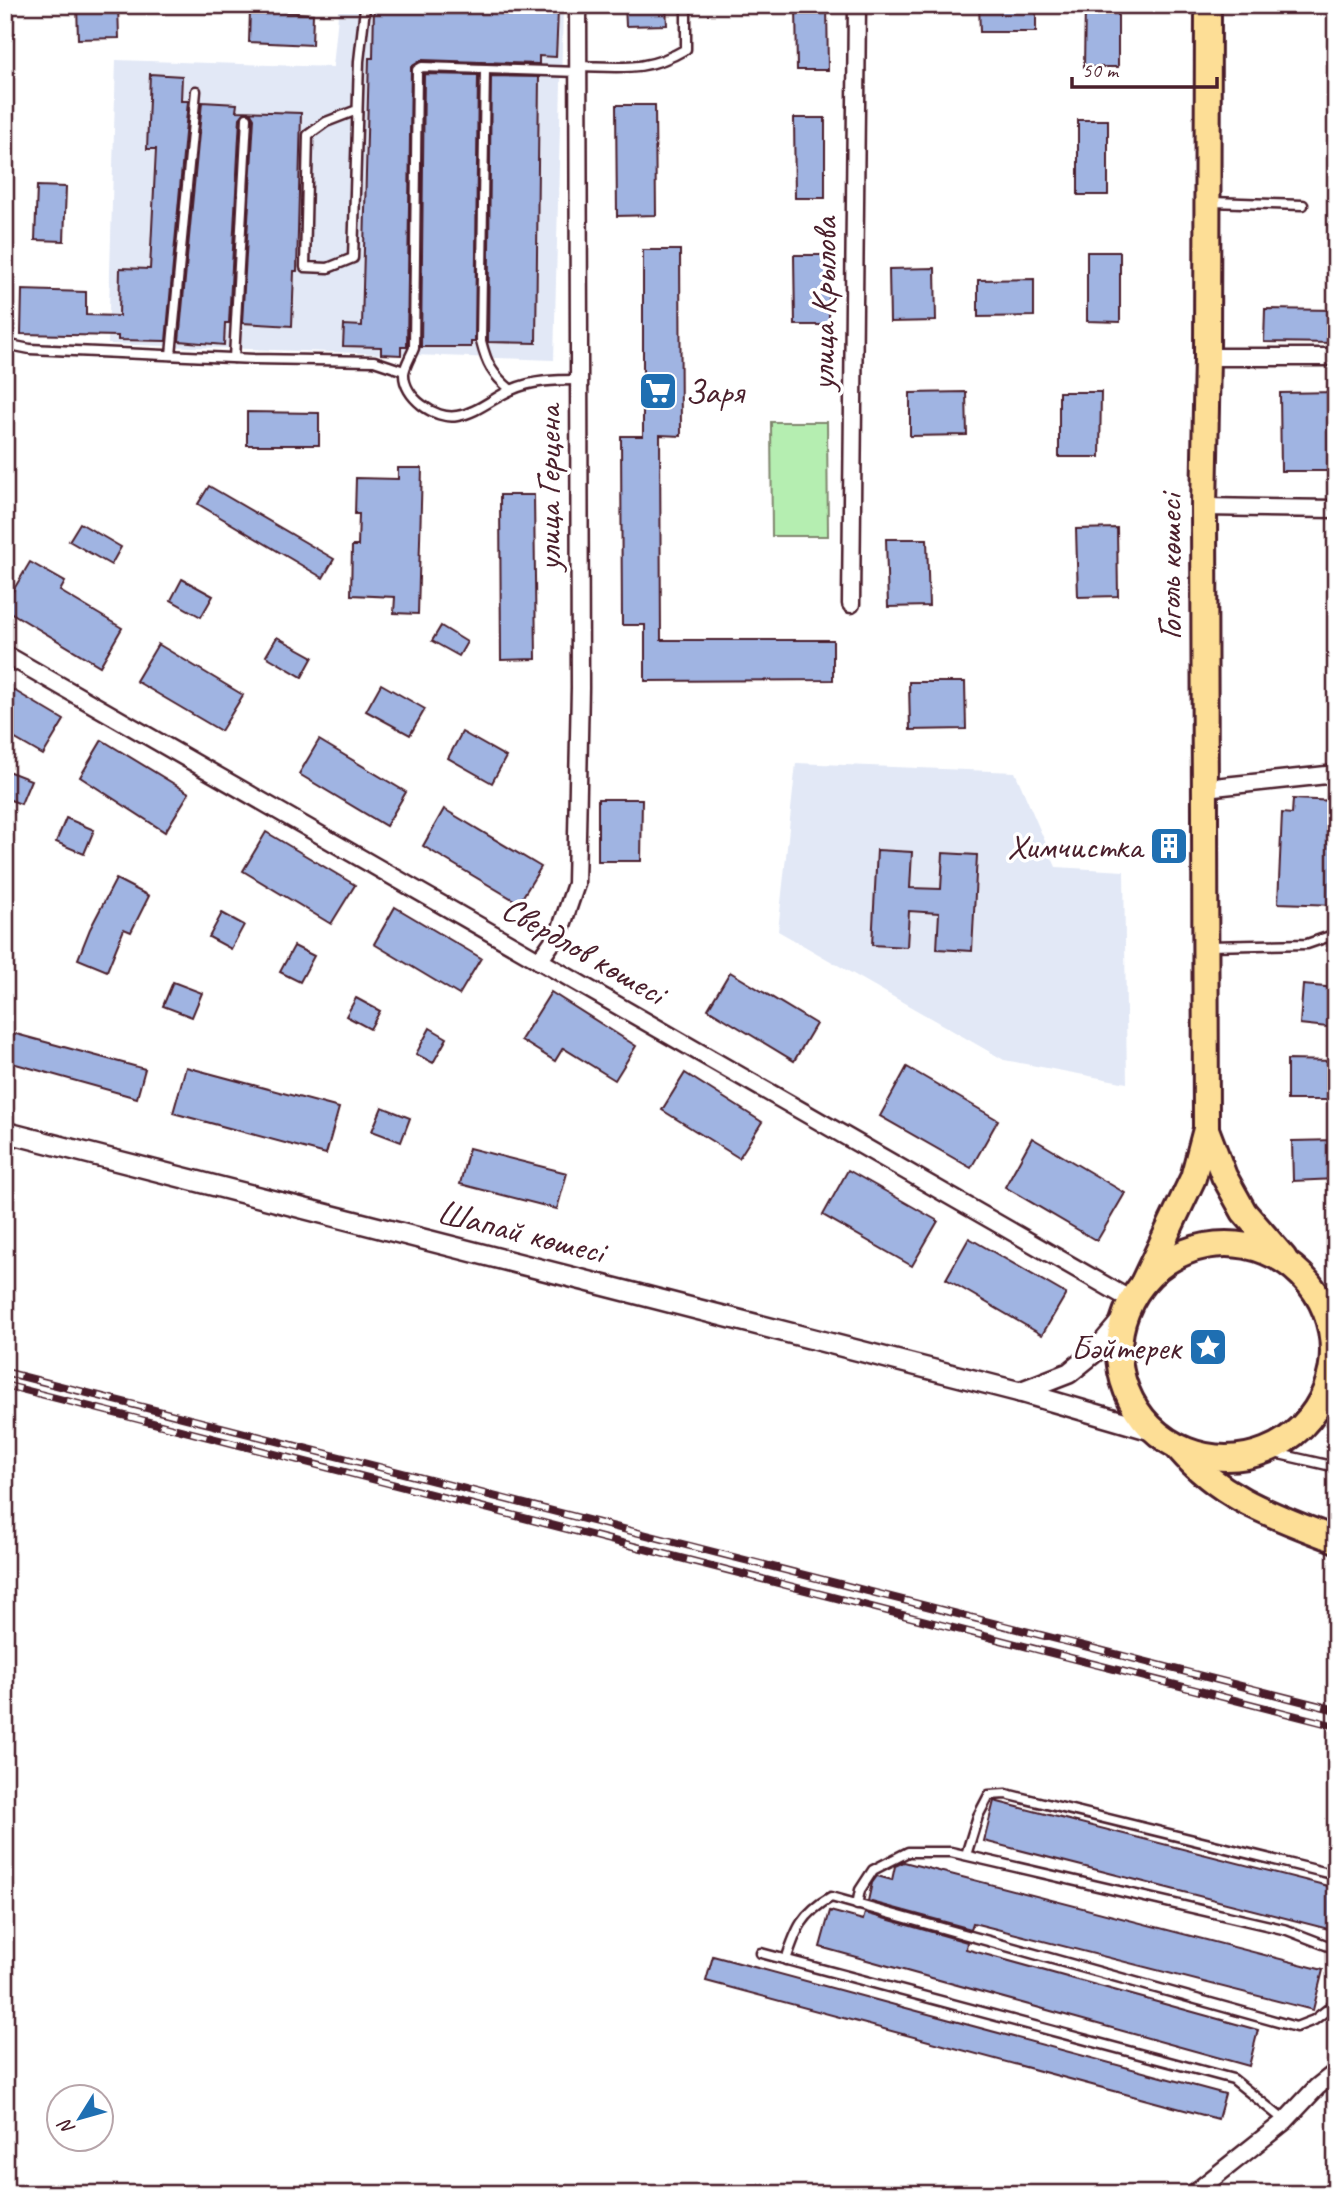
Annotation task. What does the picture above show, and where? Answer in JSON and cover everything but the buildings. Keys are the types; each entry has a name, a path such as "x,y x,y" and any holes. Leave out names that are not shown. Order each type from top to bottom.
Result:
{"main road":[{"name":"Гоголь көшесі","path":"1206,1129 1204,507 1208,5"},
{"path":"1178,1448 1207,1457 1237,1458 1266,1451 1284,1442 1301,1429 1325,1394 1333,1353 1334,1338 1318,1295 1244,1212 1224,1176 1206,1129"},
{"path":"1206,1129 1193,1178 1133,1300 1119,1338 1122,1378 1129,1398 1140,1416 1154,1431 1178,1448 1198,1471 1247,1505 1336,1540"},
{"path":"1133,1300 1157,1268 1193,1249 1234,1244 1273,1255 1291,1266"}],"street":[{"name":"улица Герцена","path":"540,961 560,931 576,884 580,688 578,5"},
{"name":"улица Крылова","path":"851,604 857,5"},
{"path":"1207,357 1336,357"},
{"path":"1204,507 1336,509"},
{"name":"Свердлов көшесі","path":"5,654 1133,1300"},
{"path":"1205,789 1336,774"},
{"name":"Шапай көшесі","path":"5,1132 1020,1392 1154,1431"},
{"path":"1020,1392 1069,1373 1096,1352 1133,1300"},
{"path":"1193,2194 1285,2121 1317,2087 1336,2072"}],"lane":[{"path":"357,110 326,122 308,135 305,267 328,268 353,258 360,48 365,8 368,5"},
{"path":"580,380 542,380 511,390 486,405 456,417 434,413 417,401 405,386 404,371 414,348 417,70 422,67 579,69 639,67 664,62 686,49 686,5"},
{"path":"485,69 481,341 494,376 511,390"},
{"path":"171,355 196,91"},
{"path":"234,358 247,118"},
{"path":"1208,202 1303,205"},
{"path":"5,344 30,349 374,361 404,371"},
{"path":"1205,946 1307,944 1336,934"},
{"path":"1266,1451 1336,1467"},
{"path":"966,1855 978,1816 989,1795 1006,1794 1336,1875"},
{"path":"857,1905 860,1890 873,1870 908,1852 951,1852 1287,1930 1336,1949"},
{"path":"786,1960 798,1926 814,1906 831,1897 1296,2027 1314,2020 1336,2003"},
{"path":"761,1954 1233,2079 1285,2121"}],"shaded area":[{"path":"339,5 563,5 554,360 108,344 116,60 333,67"},
{"path":"796,763 1015,772 1056,867 1124,871 1127,1083 1004,1060 778,931"}],"green space":[{"path":"771,422 827,422 828,536 772,536"}],"railway":[{"path":"5,1372 1336,1710"},
{"path":"5,1385 1336,1726"}],"place":[{"name":"Заря","path":"658,391"},
{"name":"Химчистка","path":"1169,846"},
{"name":"Бәйтерек","path":"1208,1347"}]}
